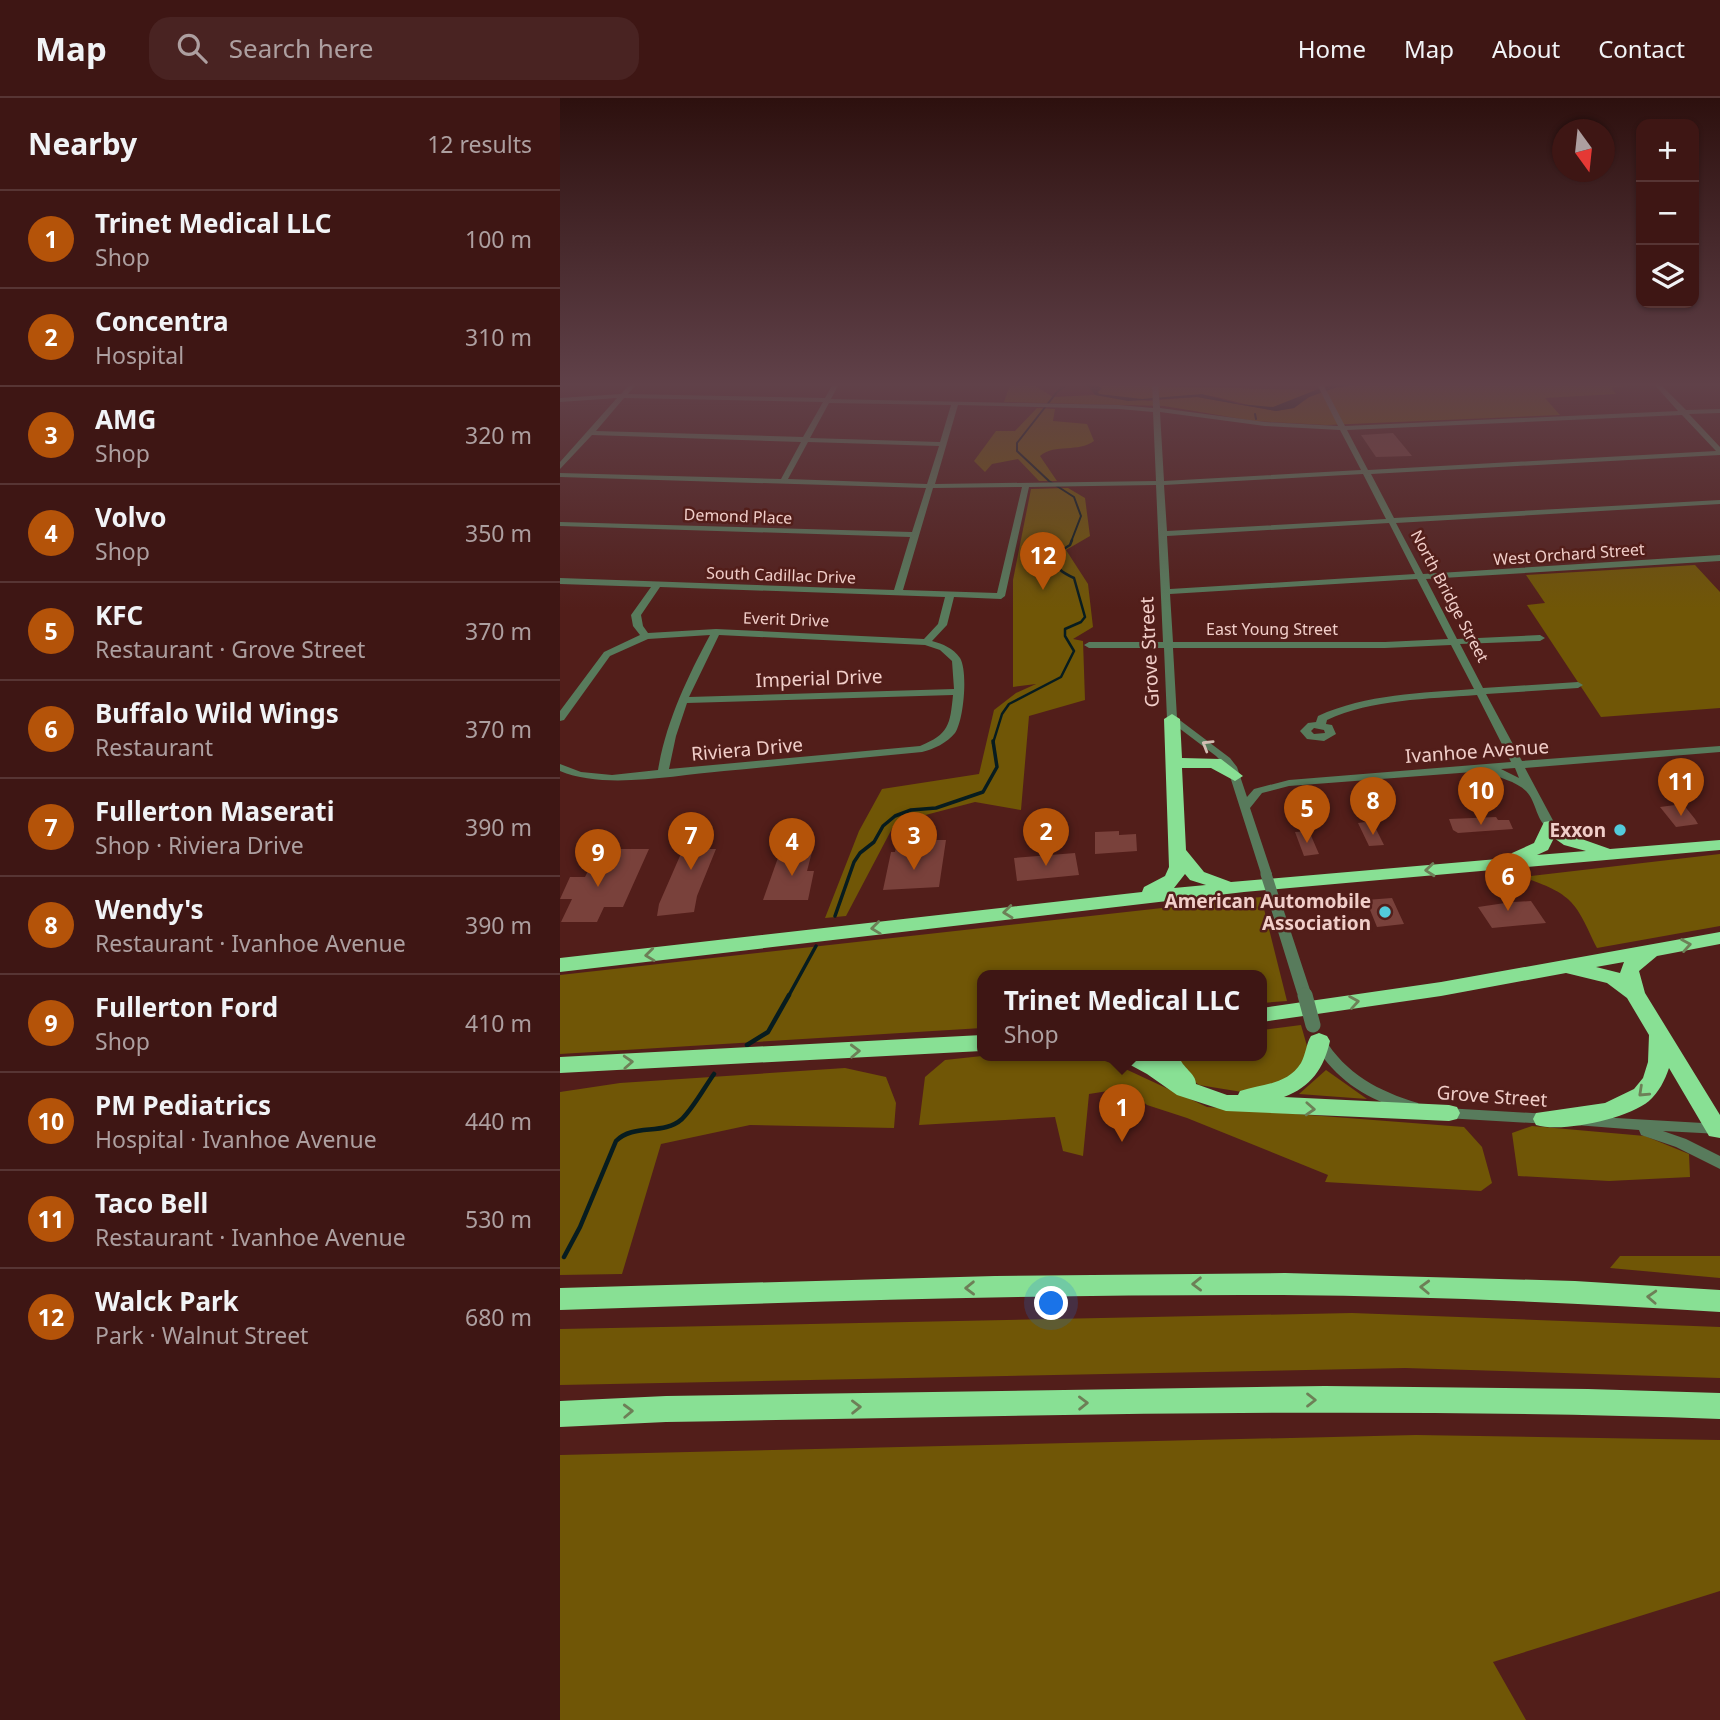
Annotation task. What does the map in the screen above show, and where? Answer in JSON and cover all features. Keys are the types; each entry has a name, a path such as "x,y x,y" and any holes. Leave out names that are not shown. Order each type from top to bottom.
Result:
{"highway":[{"path":"1131,898 1163,887 1177,874 1180,854 1172,719"},
{"path":"1175,763 1215,763 1235,776"},
{"path":"1498,864 1542,846 1550,827 1570,841 1620,854"},
{"path":"560,965 1244,886 1717,845"},
{"path":"1180,854 1197,876 1244,886"},
{"path":"1267,1014 1441,989 1720,938"},
{"path":"1653,951 1637,960 1629,970 1635,993 1719,1131"},
{"path":"1563,967 1614,978 1635,993"},
{"path":"1544,1119 1597,1114 1614,1110 1639,1098 1655,1081 1659,1069 1661,1052 1657,1030"},
{"path":"1169,1061 1176,1073 1195,1087 1224,1096 1256,1096 1288,1087 1311,1069 1317,1057 1316,1033"},
{"path":"560,1065 977,1043"},
{"path":"1141,1061 1185,1088 1226,1103 1449,1113"},
{"path":"560,1299 1221,1284 1469,1288 1720,1301"},
{"path":"560,1414 666,1409 1302,1400 1577,1401 1720,1406"}],"street":[{"path":"782,482 795,458"},
{"path":"898,592 939,458"},
{"name":"Grove Street","path":"1159,458 1172,719 1195,738 1223,755 1235,776 1316,1033 1331,1060 1361,1086 1406,1105 1449,1113 1719,1131"},
{"name":"North Bridge Street","path":"1358,458 1550,827"},
{"path":"560,475 930,486 1026,485 1161,482 1614,458"},
{"name":"South Cadillac Drive","path":"560,582 1001,596 1026,485"},
{"path":"1163,534 1720,502"},
{"name":"Demond Place","path":"560,524 915,535"},
{"name":"West Orchard Street","path":"1165,592 1720,558"},
{"path":"646,636 638,626 636,615 657,585"},
{"path":"950,594 942,625 926,642 940,647 957,661 960,669 957,692"},
{"path":"663,774 665,753 683,699 716,632"},
{"name":"Everit Drive","path":"560,718 607,654 646,636 716,632 926,642"},
{"name":"East Young Street","path":"1089,645 1455,643 1540,638"},
{"path":"1320,725 1325,715 1342,708 1480,692 1578,685"},
{"name":"Imperial Drive","path":"683,699 957,692"},
{"name":"Riviera Drive","path":"562,771 594,778 903,752 929,746 946,736 953,726 957,692"},
{"name":"Ivanhoe Avenue","path":"1245,807 1258,791 1289,783 1720,749"},
{"path":"1473,768 1508,775 1533,792"},
{"path":"1604,1122 1657,1134 1720,1163"}],"shaded area":[{"path":"976,458 1041,458 1057,481 1039,481 1018,459 992,464 985,472 974,461"},
{"path":"1068,488 1085,498 1090,536 1066,550 1088,584 1093,627 1073,639 1083,641 1085,700 1029,716 1021,810 975,802 895,823 846,916 825,918 859,831 882,789 979,774 994,710 1016,693 1036,684 1013,687 1013,580 1031,489"},
{"path":"1695,565 1720,592 1720,708 1601,717 1527,605 1545,603 1526,575"},
{"path":"1720,854 1720,926 1597,948 1585,922 1573,905 1557,892 1531,880 1531,876"},
{"path":"1261,897 1287,1001 1267,1003 1267,970 977,970 977,1028 560,1054 560,975"},
{"path":"1301,1025 1309,1053 1296,1075 1274,1088 1242,1092 1199,1085 1178,1069 1179,1061 1267,1061 1267,1029"},
{"path":"977,1057 977,1061 1105,1061 1207,1107 1464,1127 1482,1147 1492,1183 1481,1191 1325,1182 1328,1175 1187,1118 1147,1105 1127,1088 1089,1094 1083,1156 1063,1151 1055,1117 919,1125 925,1077 945,1060"},
{"path":"845,1068 886,1077 896,1103 894,1128 750,1125 661,1144 622,1274 560,1275 560,1092 620,1083"},
{"path":"1326,1070 1367,1099 1299,1094"},
{"path":"1532,1126 1645,1136 1689,1154 1690,1177 1609,1181 1518,1176 1512,1133"},
{"path":"1620,1256 1720,1256 1720,1278 1610,1268"},
{"path":"1352,1313 1720,1327 1720,1378 1405,1368 560,1385 560,1329"},
{"path":"1416,1435 1720,1440 1720,1591 1493,1662 1526,1720 560,1720 560,1455"}],"building":[{"path":"1683,804 1698,824 1676,827 1660,807"},
{"path":"1496,817 1498,820 1509,820 1513,829 1458,833 1453,830 1449,819"},
{"path":"1372,821 1384,845 1369,846 1358,823"},
{"path":"1119,831 1119,835 1136,834 1137,851 1095,854 1095,832"},
{"path":"1309,831 1319,854 1304,856 1295,832"},
{"path":"946,840 939,887 883,890 891,852 895,852 897,842"},
{"path":"599,849 649,849 623,907 604,907 597,922 561,922 572,899 560,899 570,877 585,877"},
{"path":"683,849 716,849 697,896 694,912 657,916 659,904"},
{"path":"780,852 812,852 807,871 814,871 808,900 763,900"},
{"path":"1075,853 1079,875 1017,881 1014,858"},
{"path":"1505,885 1513,902 1531,901 1546,923 1492,928 1478,907 1505,903 1500,887"},
{"name":"American Automobile Association","path":"1392,898 1404,924 1377,927 1366,900"}],"waterway":[{"path":"1024,458 1049,481 1074,497 1081,516 1071,542"},
{"path":"993,742 1002,714 1009,704 1061,677 1074,651 1065,636 1065,629 1081,622 1085,617 1074,578 1060,570 1054,555 1070,545 1072,540"},
{"path":"835,916 854,862 860,853 874,842 883,826 895,816 911,810 936,808 983,792 997,767 993,742"},
{"path":"788,997 816,946"},
{"path":"747,1045 768,1032 789,995"},
{"path":"564,1257 580,1227 616,1141 631,1132 666,1127 682,1119 714,1074"}],"place":[{"name":"Walck Park","path":"1043,590"},
{"name":"Taco Bell","path":"1681,816"},
{"name":"PM Pediatrics","path":"1481,825"},
{"name":"Exxon","path":"1620,830"},
{"name":"Wendy's","path":"1373,835"},
{"name":"KFC","path":"1307,843"},
{"name":"Concentra","path":"1046,866"},
{"name":"Fullerton Maserati","path":"691,870"},
{"name":"AMG","path":"914,870"},
{"name":"Volvo","path":"792,876"},
{"name":"Fullerton Ford","path":"598,887"},
{"name":"Buffalo Wild Wings","path":"1508,911"},
{"name":"American Automobile Association","path":"1385,912"},
{"name":"Trinet Medical LLC","path":"1122,1142"}]}
